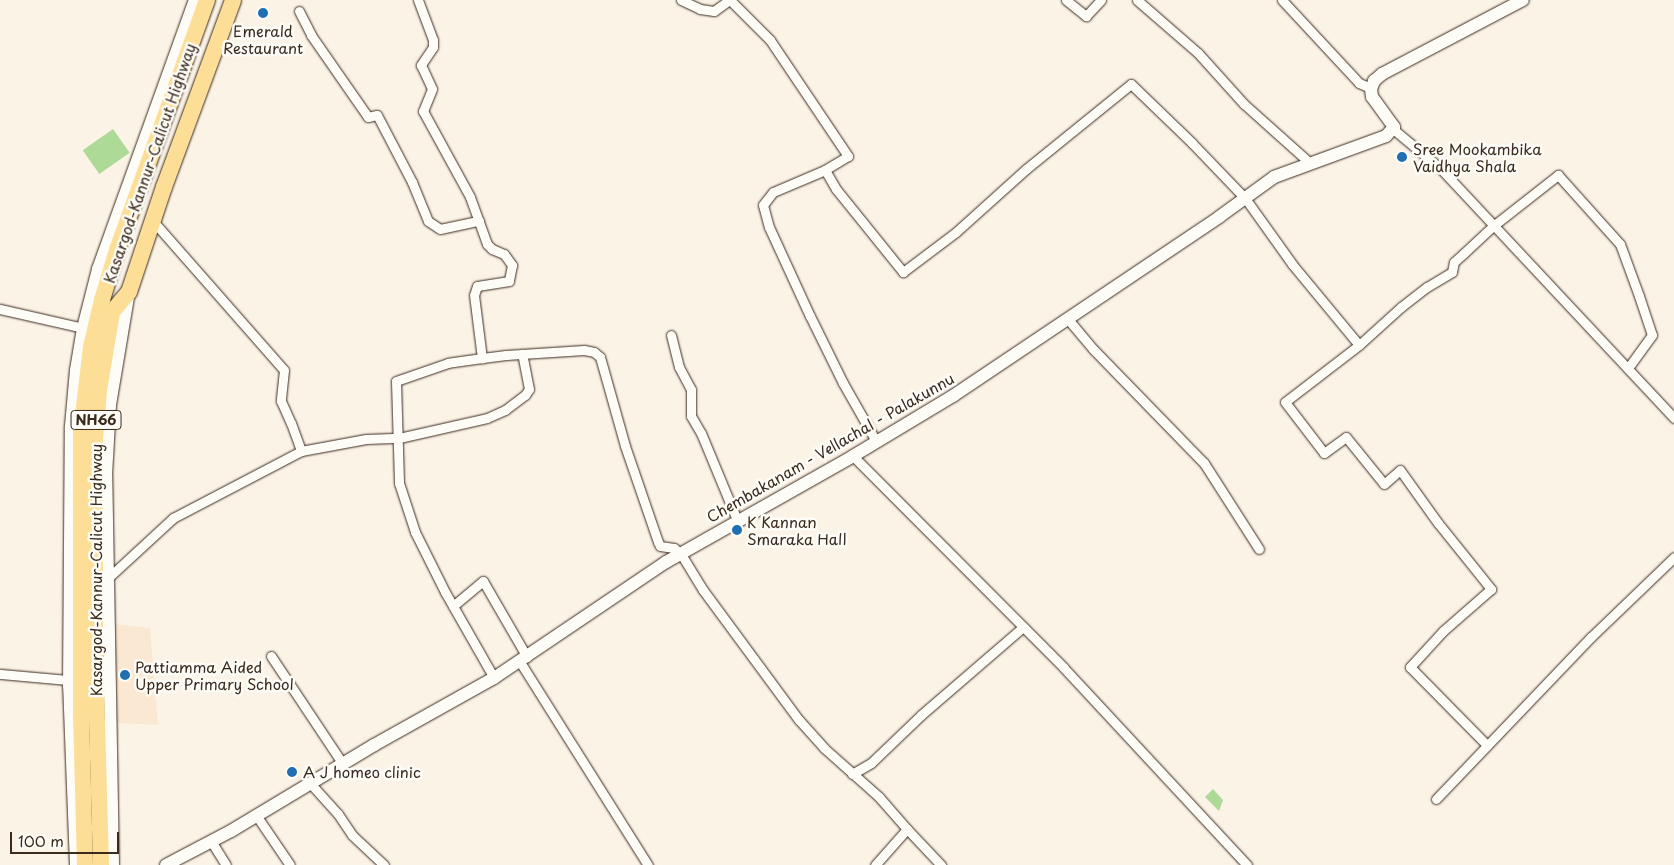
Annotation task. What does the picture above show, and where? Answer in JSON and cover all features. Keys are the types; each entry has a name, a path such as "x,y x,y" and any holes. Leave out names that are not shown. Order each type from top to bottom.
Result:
{"highway":[{"name":"Kasargod-Kannur-Calicut Highway","path":"85,865 81,706 80,489 82,433 90,348 117,250 207,0"},
{"name":"Kasargod-Kannur-Calicut Highway","path":"101,865 95,653 94,439 99,390 112,312 129,292 153,220 233,0"}],"main road":[{"path":"76,865 69,680 71,426 83,328 98,269 195,0"},
{"path":"1393,129 1392,123 1372,97 1371,88 1374,81 1382,74 1523,0"},
{"name":"Chembakanam - Vellachal - Palakunnu","path":"166,865 211,842 342,764 494,678 524,660 649,572 737,520 853,456 953,396 1274,177 1310,162 1375,140 1393,129"},
{"path":"113,865 106,475 110,405 129,292"}],"street":[{"path":"418,0 433,40 432,47 421,65 432,89 423,111 470,197 487,244 492,249 504,254 512,264 509,281 477,286 474,295 482,358"},
{"path":"681,0 700,9 714,11 729,0 770,40 848,156 825,170 773,192 763,205 769,227 810,316 843,383 876,441"},
{"path":"1066,0 1086,16 1102,0"},
{"path":"1137,0 1198,53 1244,104 1310,162"},
{"path":"1282,0 1307,30 1359,83 1371,88"},
{"path":"299,12 311,35 368,117 377,115 412,182 428,221 440,228 479,221"},
{"path":"825,170 836,189 903,272 956,232 1026,169 1131,84 1245,198 1292,264 1359,345"},
{"path":"1393,129 1441,169 1674,418"},
{"path":"1487,744 1410,667 1443,631 1491,589 1438,523 1400,470 1384,484 1346,437 1324,453 1285,402 1359,345 1401,307 1427,287 1452,272 1454,262 1493,226 1558,175 1620,244 1636,287 1652,335 1628,368"},
{"path":"153,220 284,370 281,400 300,451"},
{"path":"0,309 83,328"},
{"path":"1067,318 1093,350 1204,463 1259,549"},
{"path":"671,335 679,367 691,390 691,416 701,433 737,520"},
{"path":"494,678 453,606 415,532 399,483 396,381 448,363 482,358 584,350 594,352 600,357 625,446 660,546 674,548 680,554 703,590 799,720 824,748 880,797 907,829 942,865"},
{"path":"108,579 173,518 300,451 366,439 399,438 487,418 505,410 525,395 529,388 522,354"},
{"path":"853,456 1064,668 1246,865"},
{"path":"1436,800 1487,744 1591,637 1674,557"},
{"path":"453,606 483,581 524,660 648,865"},
{"path":"852,774 871,763 922,715 1023,627"},
{"path":"271,656 342,764"},
{"path":"0,674 69,680"},
{"path":"310,783 338,814 352,835 384,865"},
{"path":"256,815 290,865"},
{"path":"875,865 907,829"},
{"path":"211,842 226,865"}],"shaded area":[{"name":"Pattiamma Aided Upper Primary School","path":"96,622 150,628 158,725 98,722"}],"green space":[{"path":"113,129 130,153 99,174 83,150"},
{"path":"1213,789 1223,800 1219,811 1205,797"}],"place":[{"name":"Emerald Restaurant","path":"263,13"},
{"name":"Sree Mookambika Vaidhya Shala","path":"1402,157"},
{"name":"K Kannan Smaraka Hall","path":"737,530"},
{"name":"Pattiamma Aided Upper Primary School","path":"125,675"},
{"name":"A J homeo clinic","path":"292,772"}]}
